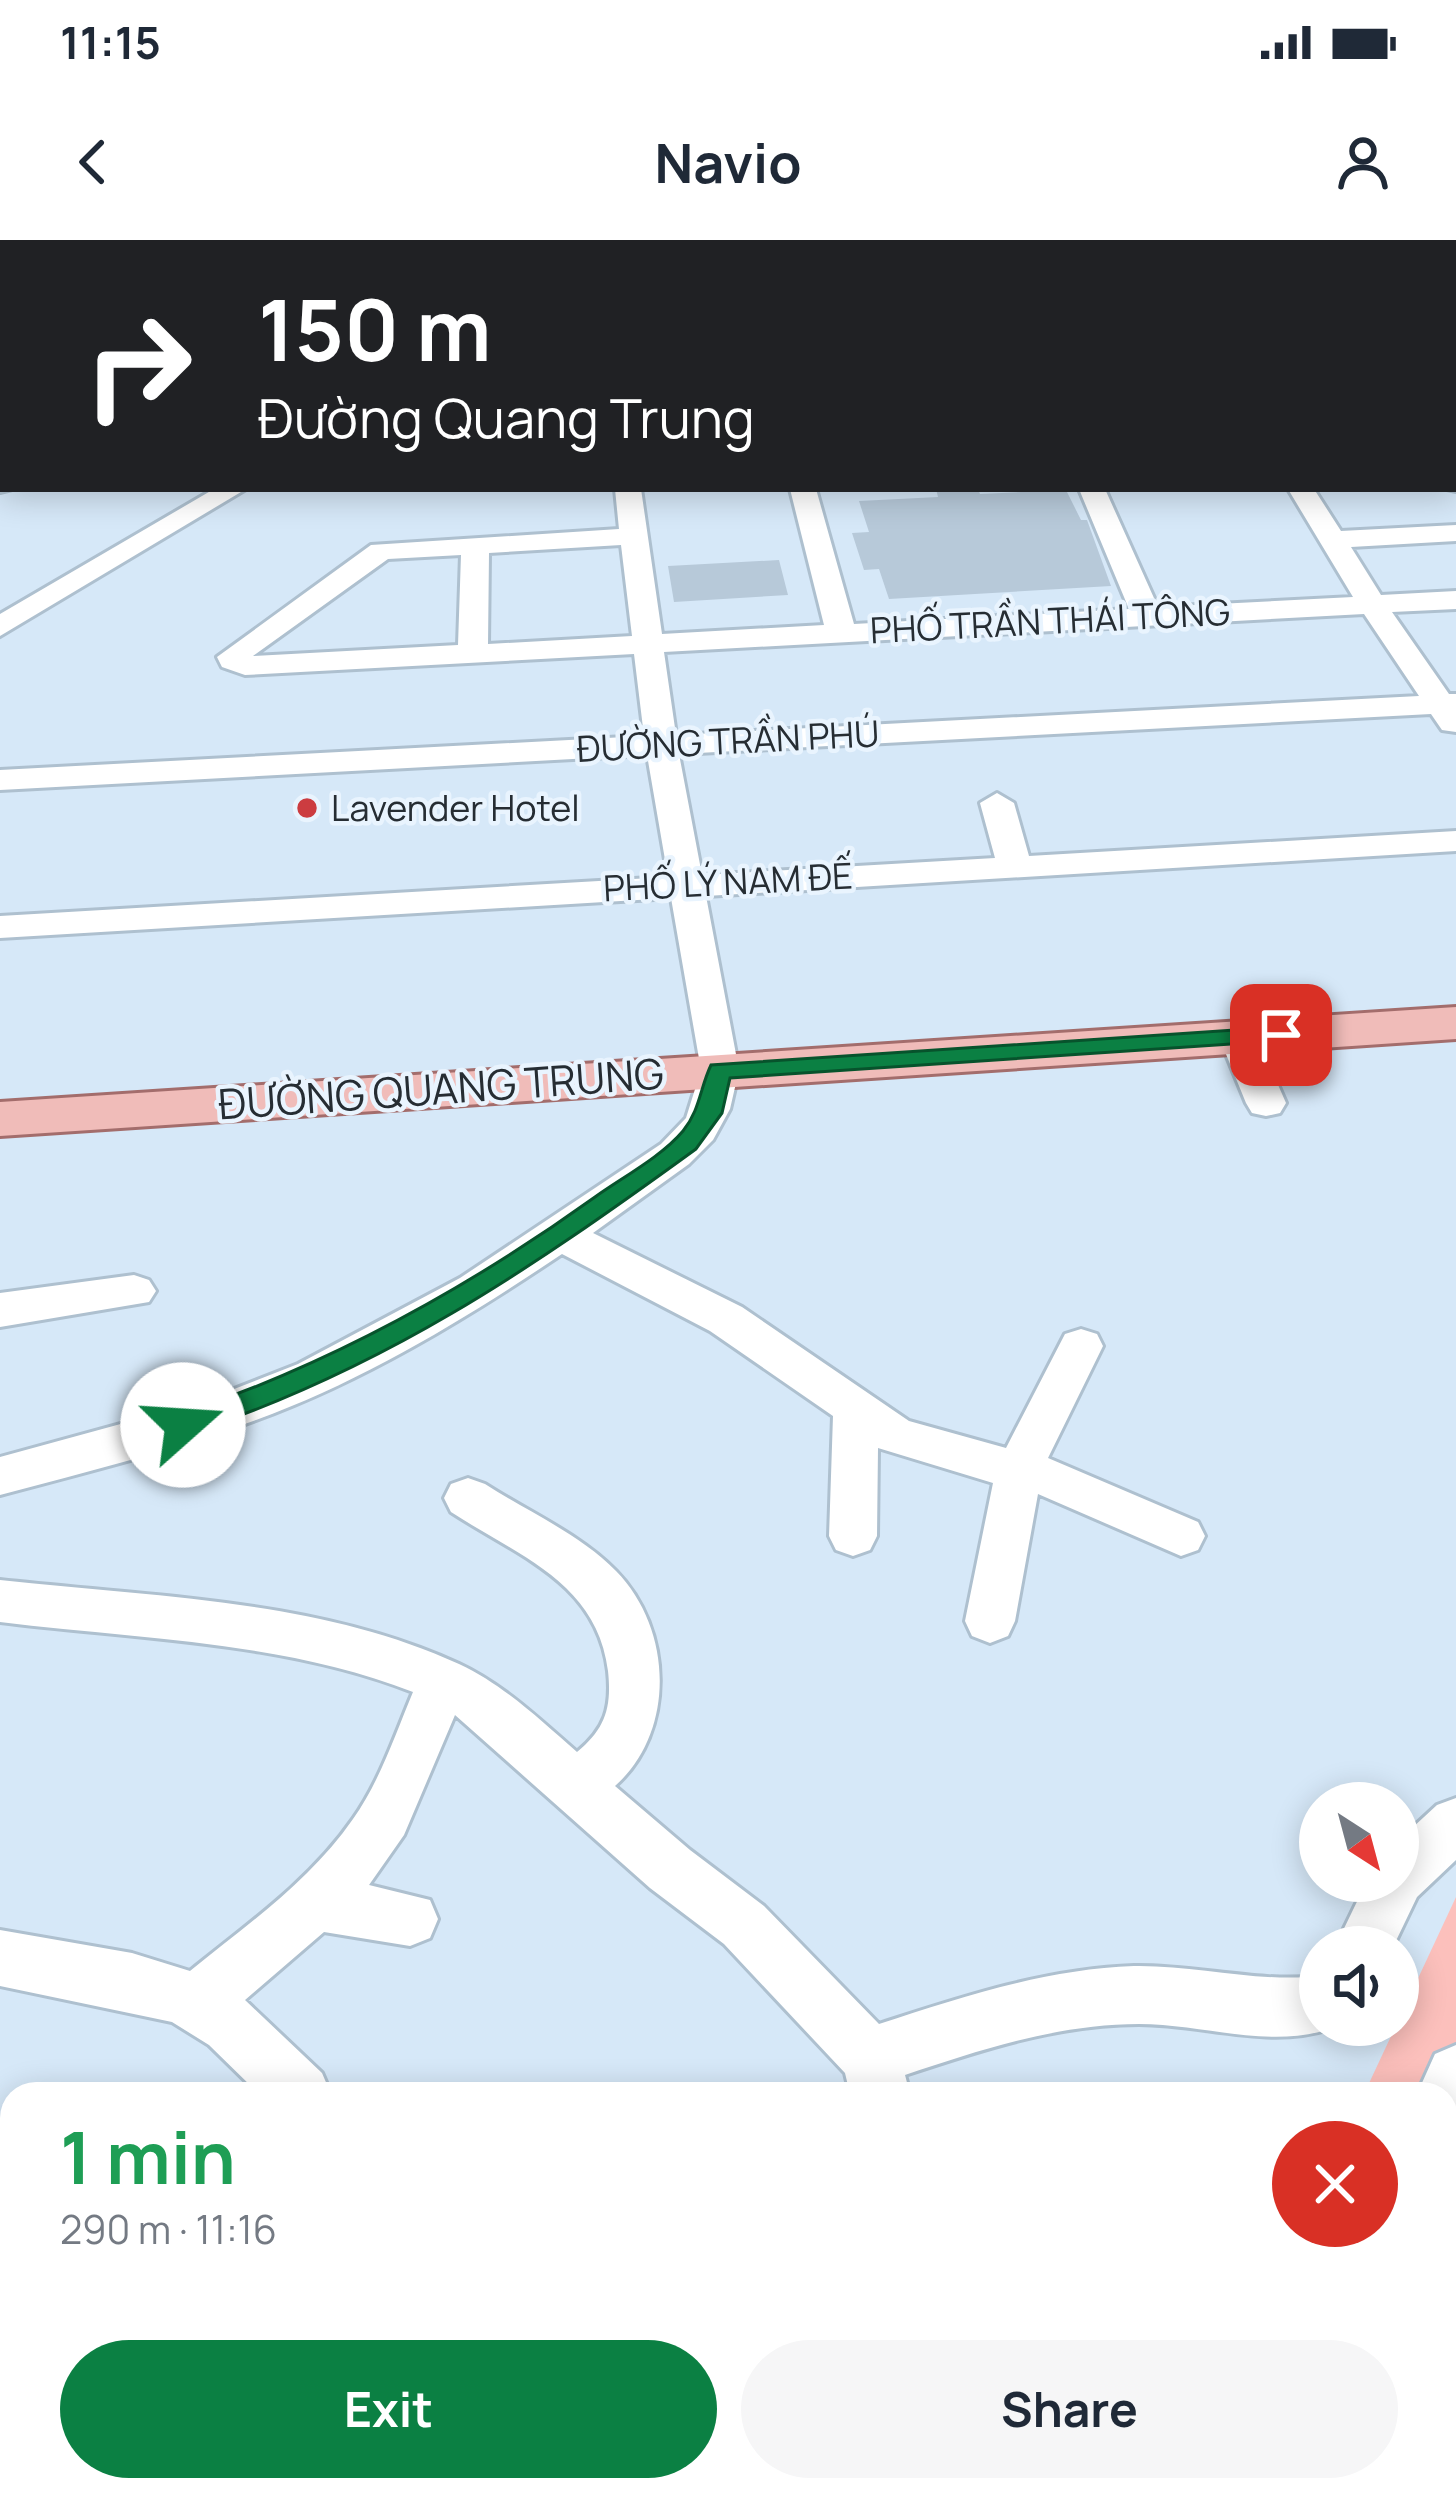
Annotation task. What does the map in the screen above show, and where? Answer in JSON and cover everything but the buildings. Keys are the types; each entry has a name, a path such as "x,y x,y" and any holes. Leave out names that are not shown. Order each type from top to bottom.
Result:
{"main road":[{"name":"ĐƯỜNG QUANG TRUNG","path":"0,1119 1456,1023"}],"street":[{"path":"0,627 227,492"},
{"path":"0,1476 269,1396 411,1328 560,1235 687,1143 710,1113 720,1070 661,744 628,492"},
{"path":"804,492 841,632"},
{"path":"1093,492 1147,616"},
{"path":"1303,492 1372,604 1451,711"},
{"path":"1332,540 1456,533"},
{"path":"326,661 324,592 381,551 635,536"},
{"path":"472,652 475,545"},
{"name":"PHỐ TRẦN THÁI TÔNG","path":"324,592 285,615 232,657 245,666 1456,600"},
{"name":"ĐƯỜNG TRẦN PHÚ","path":"0,780 661,744 1451,711"},
{"path":"997,802 1015,866"},
{"name":"PHỐ LÝ NAM ĐẾ","path":"0,927 1456,841"},
{"path":"1238,1037 1266,1103"},
{"path":"560,1235 726,1318 819,1379 856,1411 920,1445 1088,1492 1181,1536"},
{"path":"0,1310 134,1292"},
{"path":"990,1621 1019,1469 1081,1346"},
{"path":"853,1536 856,1411"},
{"path":"468,1498 598,1586 622,1629 633,1676 634,1709 627,1735 574,1787"},
{"path":"0,1600 270,1633 366,1652 443,1681 487,1707 574,1787 745,1925 875,2076 1020,2011 1106,1995 1299,2006"},
{"path":"197,2002 335,1882 381,1822 399,1791 443,1681"},
{"path":"1419,1859 1456,1823"},
{"path":"312,1903 410,1919"},
{"path":"0,1958 134,1984 197,2002 225,2020 289,2082"}],"shaded area":[{"path":"1456,1897 1456,2082 1370,2082 1386,2046 1419,2046 1419,1976"}],"place":[{"name":"Lavender Hotel","path":"307,808"}],"route":[{"path":"183,1425 269,1396 358,1356 454,1304 560,1235 687,1143 710,1113 720,1070 1281,1035"}]}
